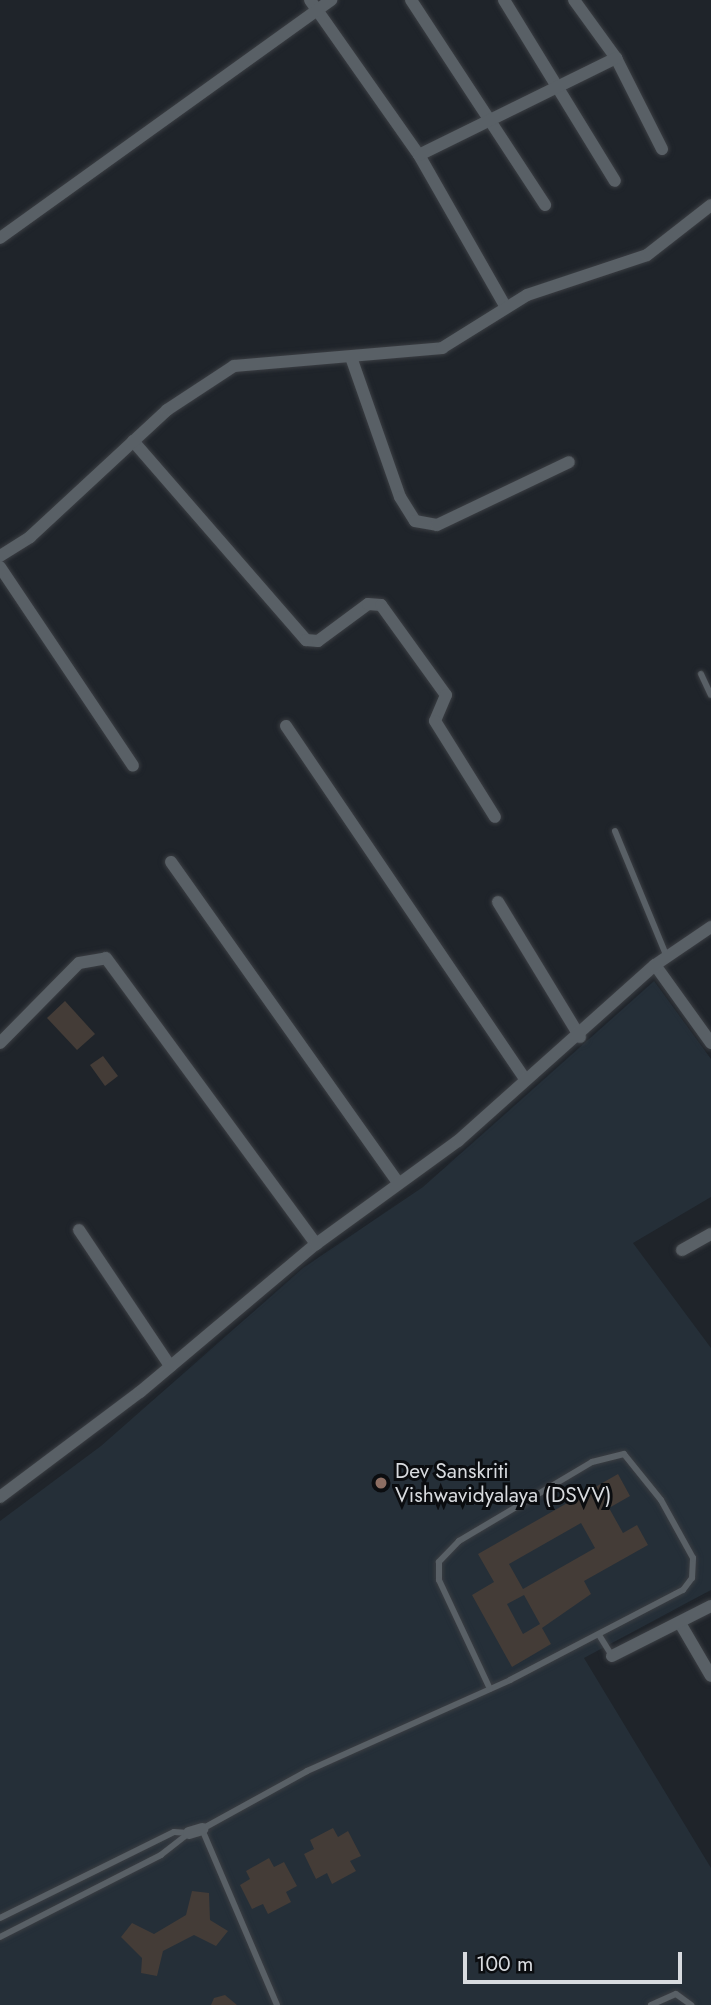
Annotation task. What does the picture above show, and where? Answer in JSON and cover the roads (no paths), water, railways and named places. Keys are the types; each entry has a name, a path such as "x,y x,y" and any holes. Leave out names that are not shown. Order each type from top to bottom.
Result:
{"street":[{"path":"0,238 313,5 331,0"},
{"path":"411,0 493,117 545,205"},
{"path":"504,0 561,85 615,181"},
{"path":"574,0 616,58 662,149"},
{"path":"313,5 419,155 505,306"},
{"path":"419,155 616,58"},
{"path":"0,556 30,537 133,441 234,366 263,359 352,360 442,348 505,306 647,255 711,205"},
{"path":"352,360 400,497 415,521 437,525 569,462"},
{"path":"133,441 306,640 318,641 368,604 381,605 446,695 435,721 495,817"},
{"path":"0,567 132,766"},
{"path":"286,726 524,1079"},
{"path":"171,862 398,1183"},
{"path":"498,902 580,1037"},
{"path":"0,1497 170,1366 316,1244 458,1141 524,1079 580,1037 655,965 711,927"},
{"path":"0,1043 79,963 106,958 316,1244"},
{"path":"655,965 711,1043"},
{"path":"79,1230 170,1366"},
{"path":"682,1250 711,1234"},
{"path":"612,1656 711,1606"},
{"path":"680,1623 709,1668"},
{"path":"189,1833 202,1829"}],"lane":[{"path":"701,674 711,695"},
{"path":"615,831 667,957"},
{"path":"277,2005 202,1829 307,1771 490,1689 600,1635 683,1590 692,1578 692,1558 661,1500 624,1454 592,1462 444,1553 439,1580 490,1689"},
{"path":"600,1635 612,1656"},
{"path":"0,1918 174,1832 189,1833"},
{"path":"0,1937 161,1855 189,1833"},
{"path":"651,2005 676,1994 691,2005"}],"place":[{"name":"Dev Sanskriti Vishwavidyalaya (DSVV)","path":"381,1483"}]}
